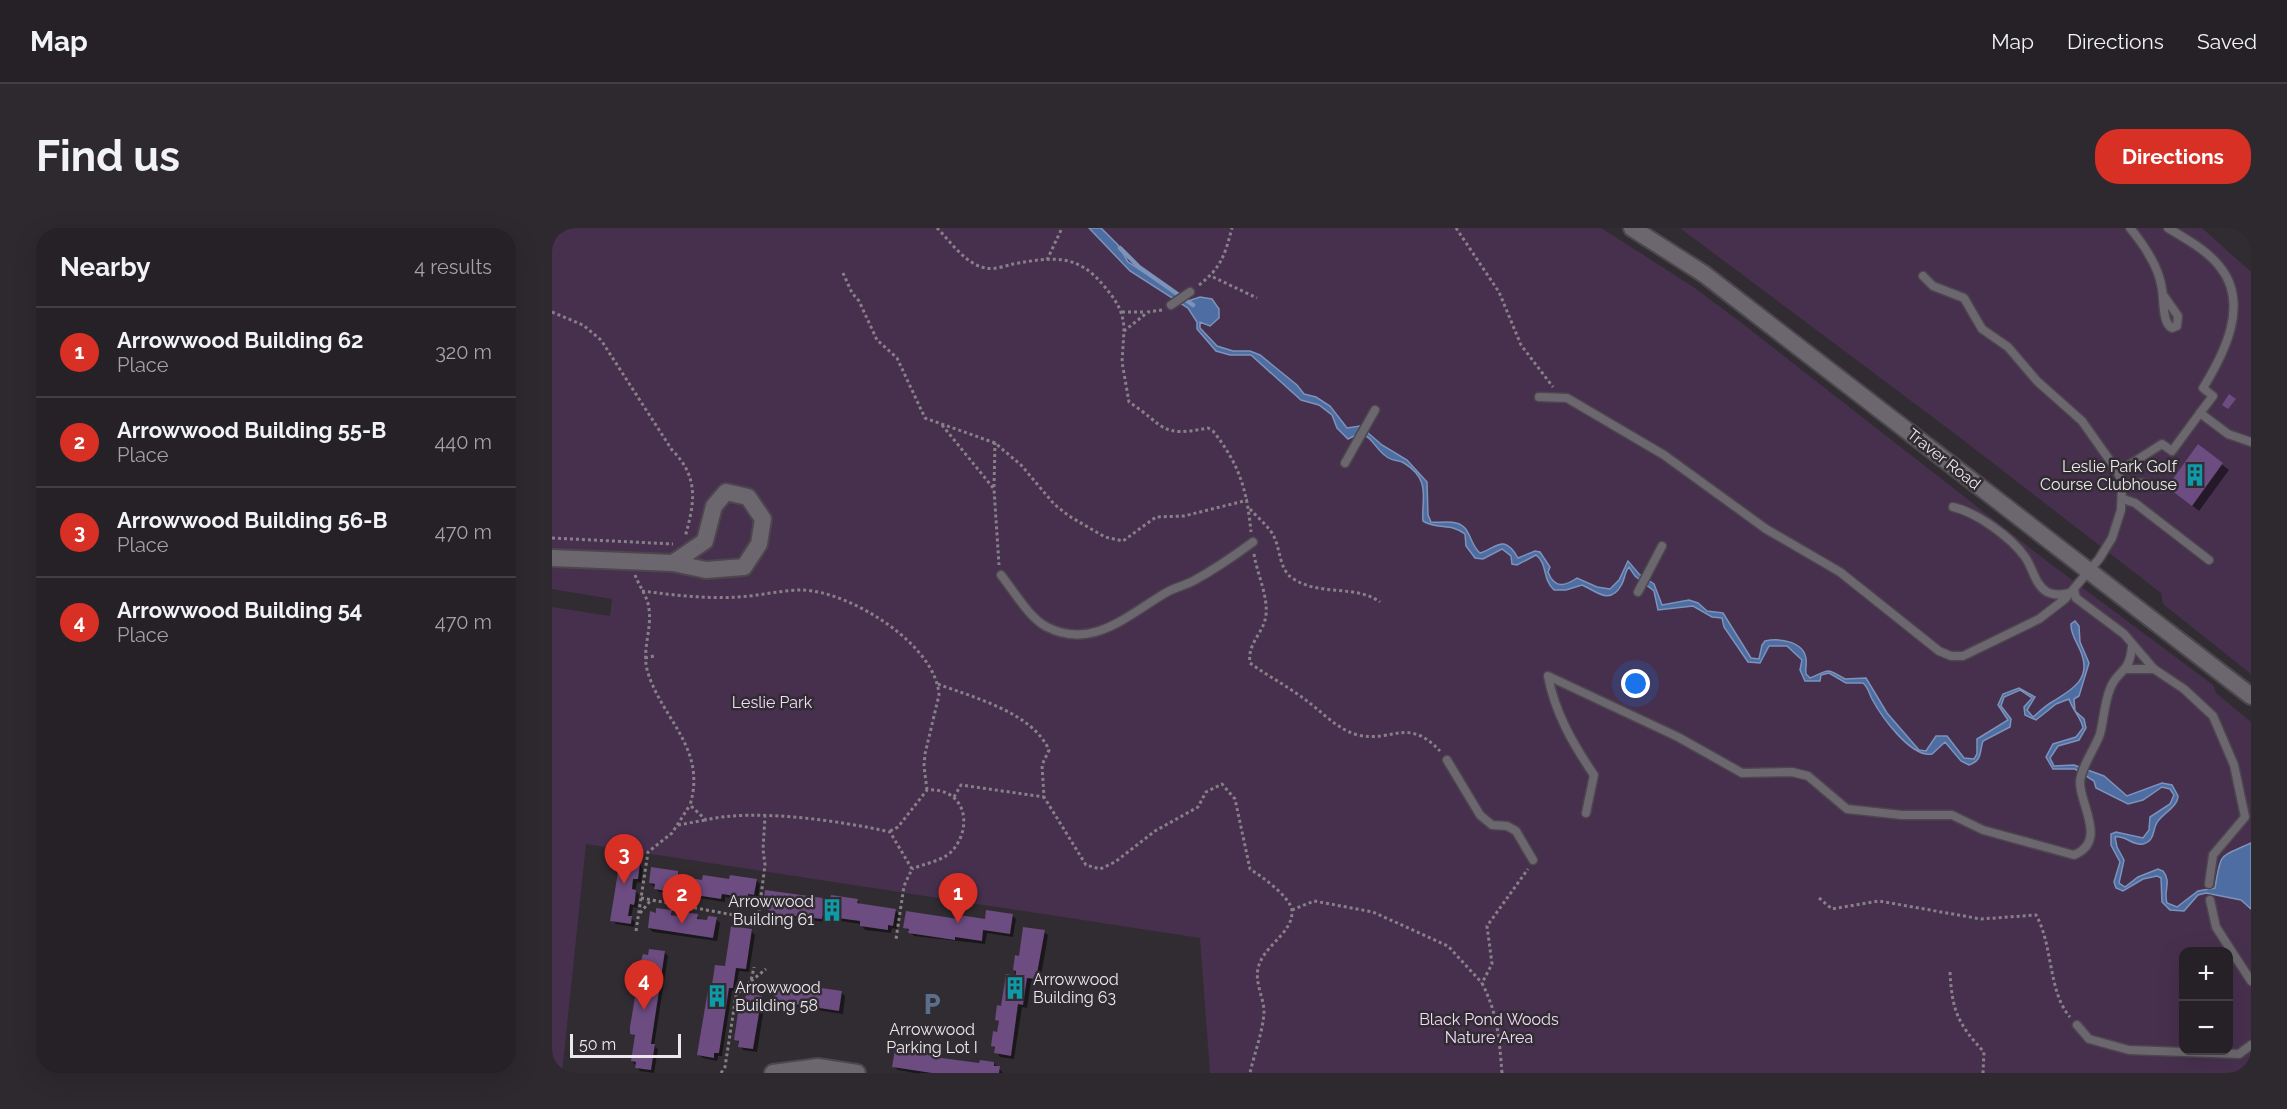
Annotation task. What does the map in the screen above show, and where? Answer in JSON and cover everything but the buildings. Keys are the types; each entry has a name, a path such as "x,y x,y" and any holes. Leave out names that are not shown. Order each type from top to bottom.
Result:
{"street":[{"name":"Traver Road","path":"1632,228 1704,274 2251,696"},
{"path":"552,558 673,563 706,570 744,567 759,544 763,519 748,497 726,492 714,506 705,541 673,563"},
{"path":"773,1073 810,1067 857,1073"}],"lane":[{"path":"2130,228 2148,253 2162,284 2164,296"},
{"path":"2118,472 2162,444 2172,451 2213,396 2203,388 2230,334 2233,293 2227,276 2216,262 2168,228"},
{"path":"1539,397 1562,397 1579,403 1654,448 1766,529 1840,572 1944,654 1963,656 2012,634 2050,613 2072,591 2112,538 2123,500 2122,485 2118,472 2082,421 2037,381 2008,347 1982,329 1964,298 1933,286 1923,276"},
{"path":"1171,305 1190,292"},
{"path":"1345,463 1375,410"},
{"path":"2200,413 2228,434 2251,442"},
{"path":"2122,485 2150,483 2163,488"},
{"path":"2123,500 2135,503 2209,560"},
{"path":"1953,507 1967,510 2007,538 2025,556 2041,587 2048,592 2062,596 2072,591"},
{"path":"1001,576 1045,626 1058,631 1086,635 1103,631 1170,590 1193,581 1224,563 1252,542"},
{"path":"1638,592 1662,546"},
{"path":"2072,591 2076,598 2124,634 2154,669 2184,689 2213,716 2234,765 2242,791 2245,817 2213,855 2209,884"},
{"path":"1586,813 1594,775 1569,738 1551,691 1548,676 1678,737 1742,773 1762,775 1792,772 1808,776 1847,809 1902,816 1952,815 1983,830 2074,855 2080,853 2089,839 2091,825 2080,788 2081,775 2101,730 2111,686 2127,669 2132,646"},
{"path":"2127,669 2154,669"},
{"path":"1447,760 1474,808 1492,825 1507,826 1516,831 1533,861"},
{"path":"2210,900 2216,927 2251,981"},
{"path":"2077,1025 2090,1039 2129,1050 2240,1054 2251,1046"}],"path":[{"path":"937,228 965,257 986,269 1047,260 1070,260 1089,269 1114,298 1122,312 1124,331"},
{"path":"1047,260 1062,228"},
{"path":"1190,292 1212,276 1229,244 1232,228"},
{"path":"1456,228 1499,292 1521,345 1562,397"},
{"path":"843,273 877,340 897,358 925,418 994,442 1021,465 1054,504 1069,516 1105,537 1123,541 1156,517 1184,516 1248,500"},
{"path":"1212,276 1257,298"},
{"path":"552,312 583,325 601,339 672,450 686,464 692,478 692,488 684,542"},
{"path":"1122,312 1148,312"},
{"path":"941,424 994,489"},
{"path":"994,442 994,489 1001,576"},
{"path":"1249,508 1272,534 1279,548 1284,572 1294,579 1324,591 1363,593 1380,602"},
{"path":"552,538 675,544"},
{"path":"631,541 631,561 649,607 645,658 658,694 689,747 693,770 690,805 672,833 648,852 636,931"},
{"path":"642,591 720,597 802,590 824,594 883,621 908,638 930,664 938,684 939,695 924,766 927,790 898,827 890,832 831,822 739,815 678,825"},
{"path":"645,658 654,656"},
{"path":"938,684 1014,715 1045,740 1049,750 1042,765 1044,797 1086,865 1100,869 1115,862 1155,831 1198,807 1206,792 1222,784 1235,799 1250,869 1270,883 1289,903 1292,910 1288,927 1263,954 1257,970 1264,1011 1250,1073"},
{"path":"954,797 961,785 1044,797"},
{"path":"896,939 904,886 912,869 948,855 960,841 963,810 954,797 943,790 927,790"},
{"path":"690,805 706,820"},
{"path":"641,898 759,919 765,865 763,849 765,816"},
{"path":"890,832 912,869"},
{"path":"1482,983 1492,964 1487,926 1533,861"},
{"path":"1819,898 1832,909 1879,902 1981,919 2036,915 2043,927 2066,1013 2077,1025"},
{"path":"639,915 651,900"},
{"path":"1292,910 1314,901 1373,912 1449,946 1482,983 1495,1009 1499,1029 1502,1073"},
{"path":"751,981 754,967"},
{"path":"721,1073 725,1067 736,995 766,969"},
{"path":"1950,972 1952,1002 1960,1026 1984,1052 1983,1073"}],"green space":[{"path":"552,228 1601,228 1692,286 1739,321 2048,562 2213,685 2216,693 2251,722 2251,1073 1210,1073 1200,938 586,844 562,1073 552,1073 552,607 610,616 612,599 552,589"},
{"path":"1680,228 2202,228 2251,272 2251,674 2163,604 2161,593 1958,436"}],"water":[{"path":"1089,228 1101,228 1118,245 1128,262 1188,301 1200,297 1212,299 1219,309 1219,318 1210,326 1200,322 1200,328 1217,346 1233,351 1250,351 1260,355 1297,385 1304,394 1316,397 1330,406 1347,428 1360,426 1382,445 1407,460 1427,482 1428,515 1431,522 1453,522 1461,525 1480,553 1499,544 1508,546 1518,558 1535,551 1540,552 1550,567 1548,572 1550,577 1556,583 1564,584 1577,578 1597,587 1610,589 1619,580 1628,561 1639,574 1654,584 1662,605 1689,600 1698,603 1707,611 1723,613 1751,658 1759,659 1765,641 1790,642 1801,648 1804,653 1806,674 1810,678 1828,671 1845,679 1866,678 1887,713 1919,750 1926,751 1936,736 1947,736 1964,758 1974,759 1977,754 1977,739 2008,720 1998,705 2003,694 2019,688 2035,697 2027,710 2033,717 2077,684 2084,672 2084,664 2071,628 2071,624 2075,621 2079,626 2080,642 2089,663 2079,696 2074,699 2075,710 2069,699 2056,704 2036,720 2025,715 2024,707 2032,698 2020,690 2004,697 2001,706 2011,719 2010,727 1983,741 1979,758 1969,765 1961,761 1945,742 1932,754 1924,753 1906,743 1882,715 1863,683 1846,683 1829,673 1821,675 1820,681 1805,681 1800,670 1802,660 1787,646 1769,646 1760,663 1748,662 1724,627 1722,618 1712,617 1693,606 1658,610 1654,591 1635,576 1629,567 1617,591 1607,596 1582,585 1566,590 1554,590 1536,555 1517,565 1512,564 1511,556 1502,549 1483,559 1475,558 1466,546 1465,534 1455,529 1423,521 1422,483 1413,469 1387,457 1371,440 1360,433 1348,439 1337,428 1332,415 1319,405 1301,400 1251,355 1230,355 1216,351 1197,329 1197,322 1188,308 1130,271"},
{"path":"2076,712 2084,719 2086,728 2079,740 2058,746 2050,758 2054,766 2074,765 2104,776 2127,796 2162,783 2172,785 2178,796 2173,806 2158,821 2152,837 2147,842 2139,844 2115,837 2124,860 2119,883 2125,887 2138,877 2158,869 2163,871 2167,879 2167,903 2177,907 2198,891 2215,888 2223,857 2251,843 2251,909 2241,900 2206,893 2198,895 2184,911 2170,910 2162,902 2161,878 2157,876 2143,879 2123,891 2116,888 2114,882 2120,862 2111,845 2111,834 2116,832 2143,838 2149,830 2150,817 2170,804 2174,795 2170,789 2162,787 2143,800 2128,804 2096,788 2094,781 2075,769 2053,769 2046,757 2053,744 2076,737 2083,728"}],"waterway":[{"path":"1120,248 1139,267 1193,305"}],"place":[{"name":"Leslie Park Golf Course Clubhouse","path":"2195,475"},
{"name":"Arrowwood Building 56-B","path":"624,884"},
{"name":"Arrowwood Building 61","path":"832,910"},
{"name":"Arrowwood Building 62","path":"958,923"},
{"name":"Arrowwood Building 55-B","path":"682,924"},
{"name":"Arrowwood Building 63","path":"1015,988"},
{"name":"Arrowwood Building 58","path":"717,996"},
{"name":"Arrowwood Parking Lot I","path":"932,1004"},
{"name":"Arrowwood Building 54","path":"644,1010"}],"park label":[{"name":"Leslie Park","path":"772,702"},
{"name":"Black Pond Woods Nature Area","path":"1489,1028"}]}
